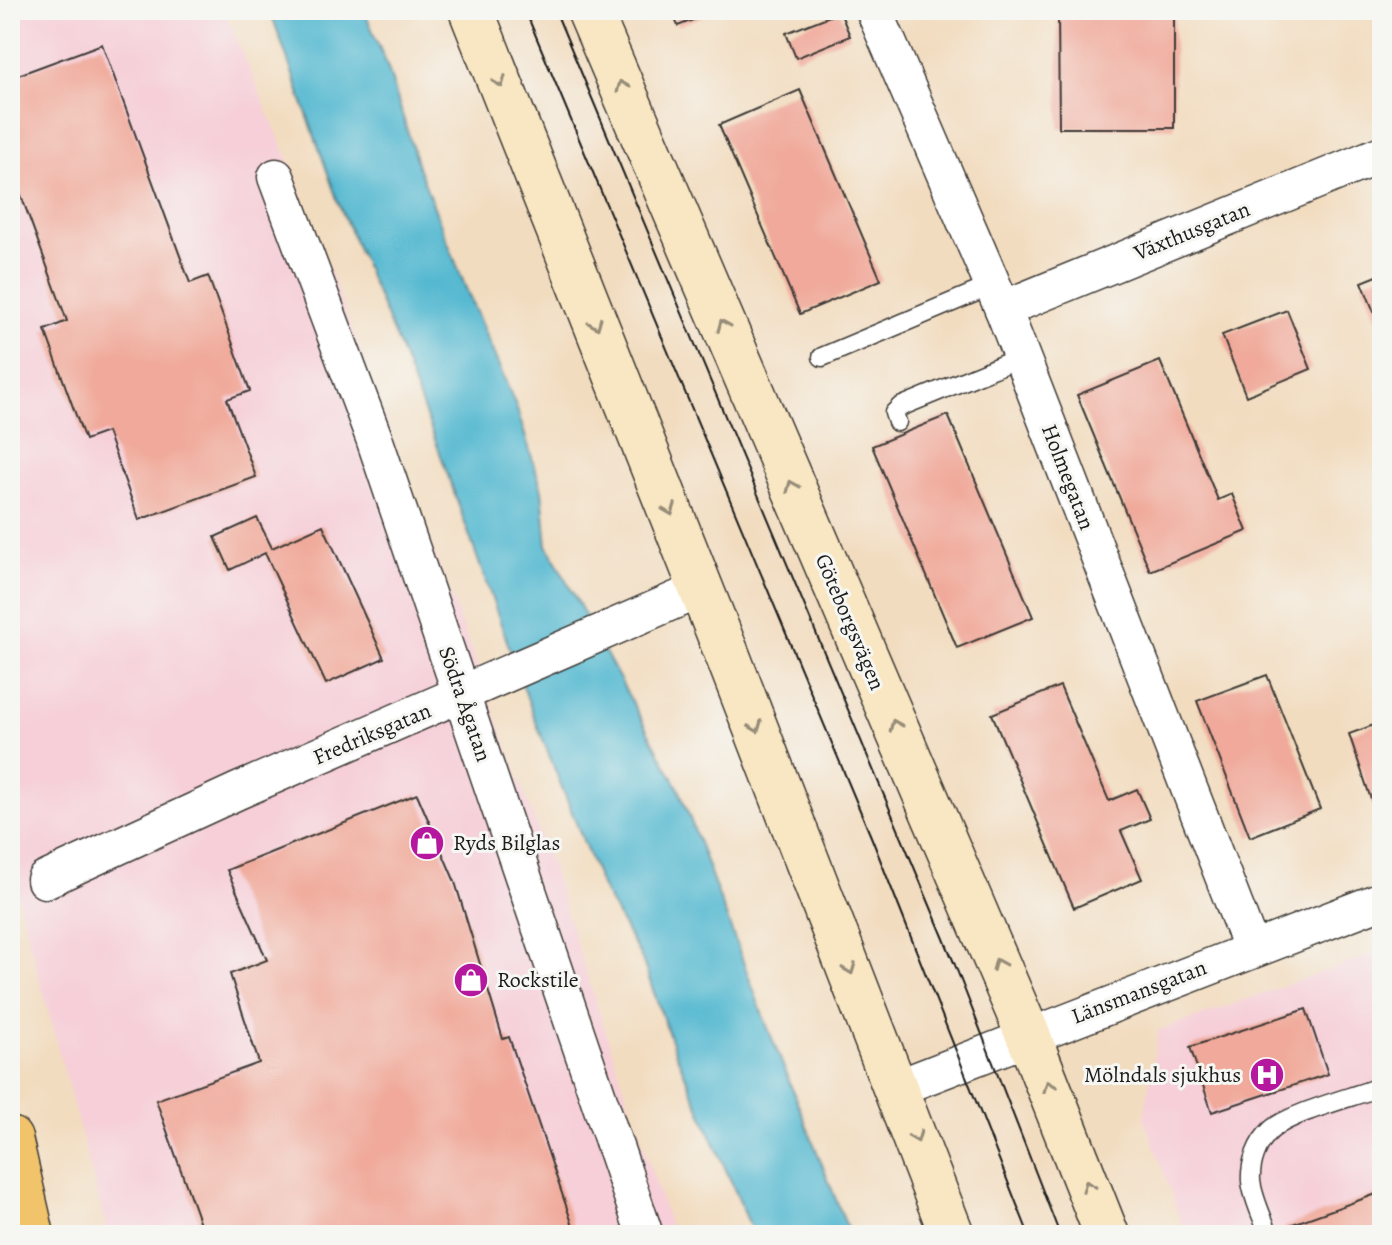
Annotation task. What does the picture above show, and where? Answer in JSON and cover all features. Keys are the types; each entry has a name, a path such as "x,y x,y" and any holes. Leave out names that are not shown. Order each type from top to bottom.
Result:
{"highway":[{"path":"10,1139 32,1235"}],"main road":[{"path":"471,10 897,1088 952,1235"},
{"name":"Göteborgsvägen","path":"589,10 1028,1035 1107,1235"}],"street":[{"name":"Holmegatan","path":"874,10 998,297 1251,948"},
{"name":"Växthusgatan","path":"998,297 1382,154"},
{"name":"Södra Ågatan","path":"276,177 374,438 476,688 645,1235"},
{"name":"Fredriksgatan","path":"45,880 238,791 701,589"},
{"name":"Länsmansgatan","path":"897,1088 1251,948 1382,900"}],"lane":[{"path":"822,357 998,297"},
{"path":"897,422 894,413 900,407 1021,357"},
{"path":"1269,1235 1251,1184 1252,1165 1258,1147 1271,1130 1289,1120 1382,1086"}],"shaded area":[{"path":"10,10 224,10 292,168 546,851 673,1235 108,1235 10,869"},
{"name":"Mölndals sjukhus","path":"1382,951 1382,1235 1186,1235 1144,1118 1158,1031"}],"water":[{"path":"270,10 364,10 388,68 419,169 516,406 542,490 547,545 679,789 764,1018 850,1235 754,1235 674,1049 642,959 602,888 534,717 440,453 338,202"}],"building":[{"path":"671,10 718,10 678,26"},
{"path":"1058,11 1174,11 1174,128 1059,128"},
{"path":"840,12 850,36 796,58 786,33"},
{"path":"102,44 190,283 208,276 250,391 227,399 256,477 139,520 107,432 85,440 45,330 67,321 10,165 10,78"},
{"path":"800,90 881,280 800,314 719,125"},
{"path":"1382,274 1382,332 1362,282"},
{"path":"1287,310 1311,369 1246,396 1222,335"},
{"path":"1160,361 1218,500 1232,494 1247,531 1150,571 1077,395"},
{"path":"948,415 1033,617 957,648 872,446"},
{"path":"257,518 272,548 323,525 384,658 326,684 265,553 230,570 215,537"},
{"path":"1267,675 1320,809 1250,837 1197,701"},
{"path":"1060,686 1109,801 1137,789 1150,819 1121,831 1142,879 1074,908 992,714"},
{"path":"1382,722 1382,812 1376,814 1349,734"},
{"path":"417,794 455,882 503,1039 509,1037 576,1235 204,1235 156,1100 259,1063 230,974 267,960 227,870"},
{"path":"1306,1009 1328,1074 1212,1112 1190,1047"},
{"path":"1382,1192 1382,1235 1287,1235 1284,1227"}],"tram line":[{"path":"525,10 872,839 1029,1235"},
{"path":"555,10 955,965 1060,1235"}],"place":[{"name":"Ryds Bilglas","path":"427,843"},
{"name":"Rockstile","path":"471,980"},
{"name":"Mölndals sjukhus","path":"1267,1075"}]}
